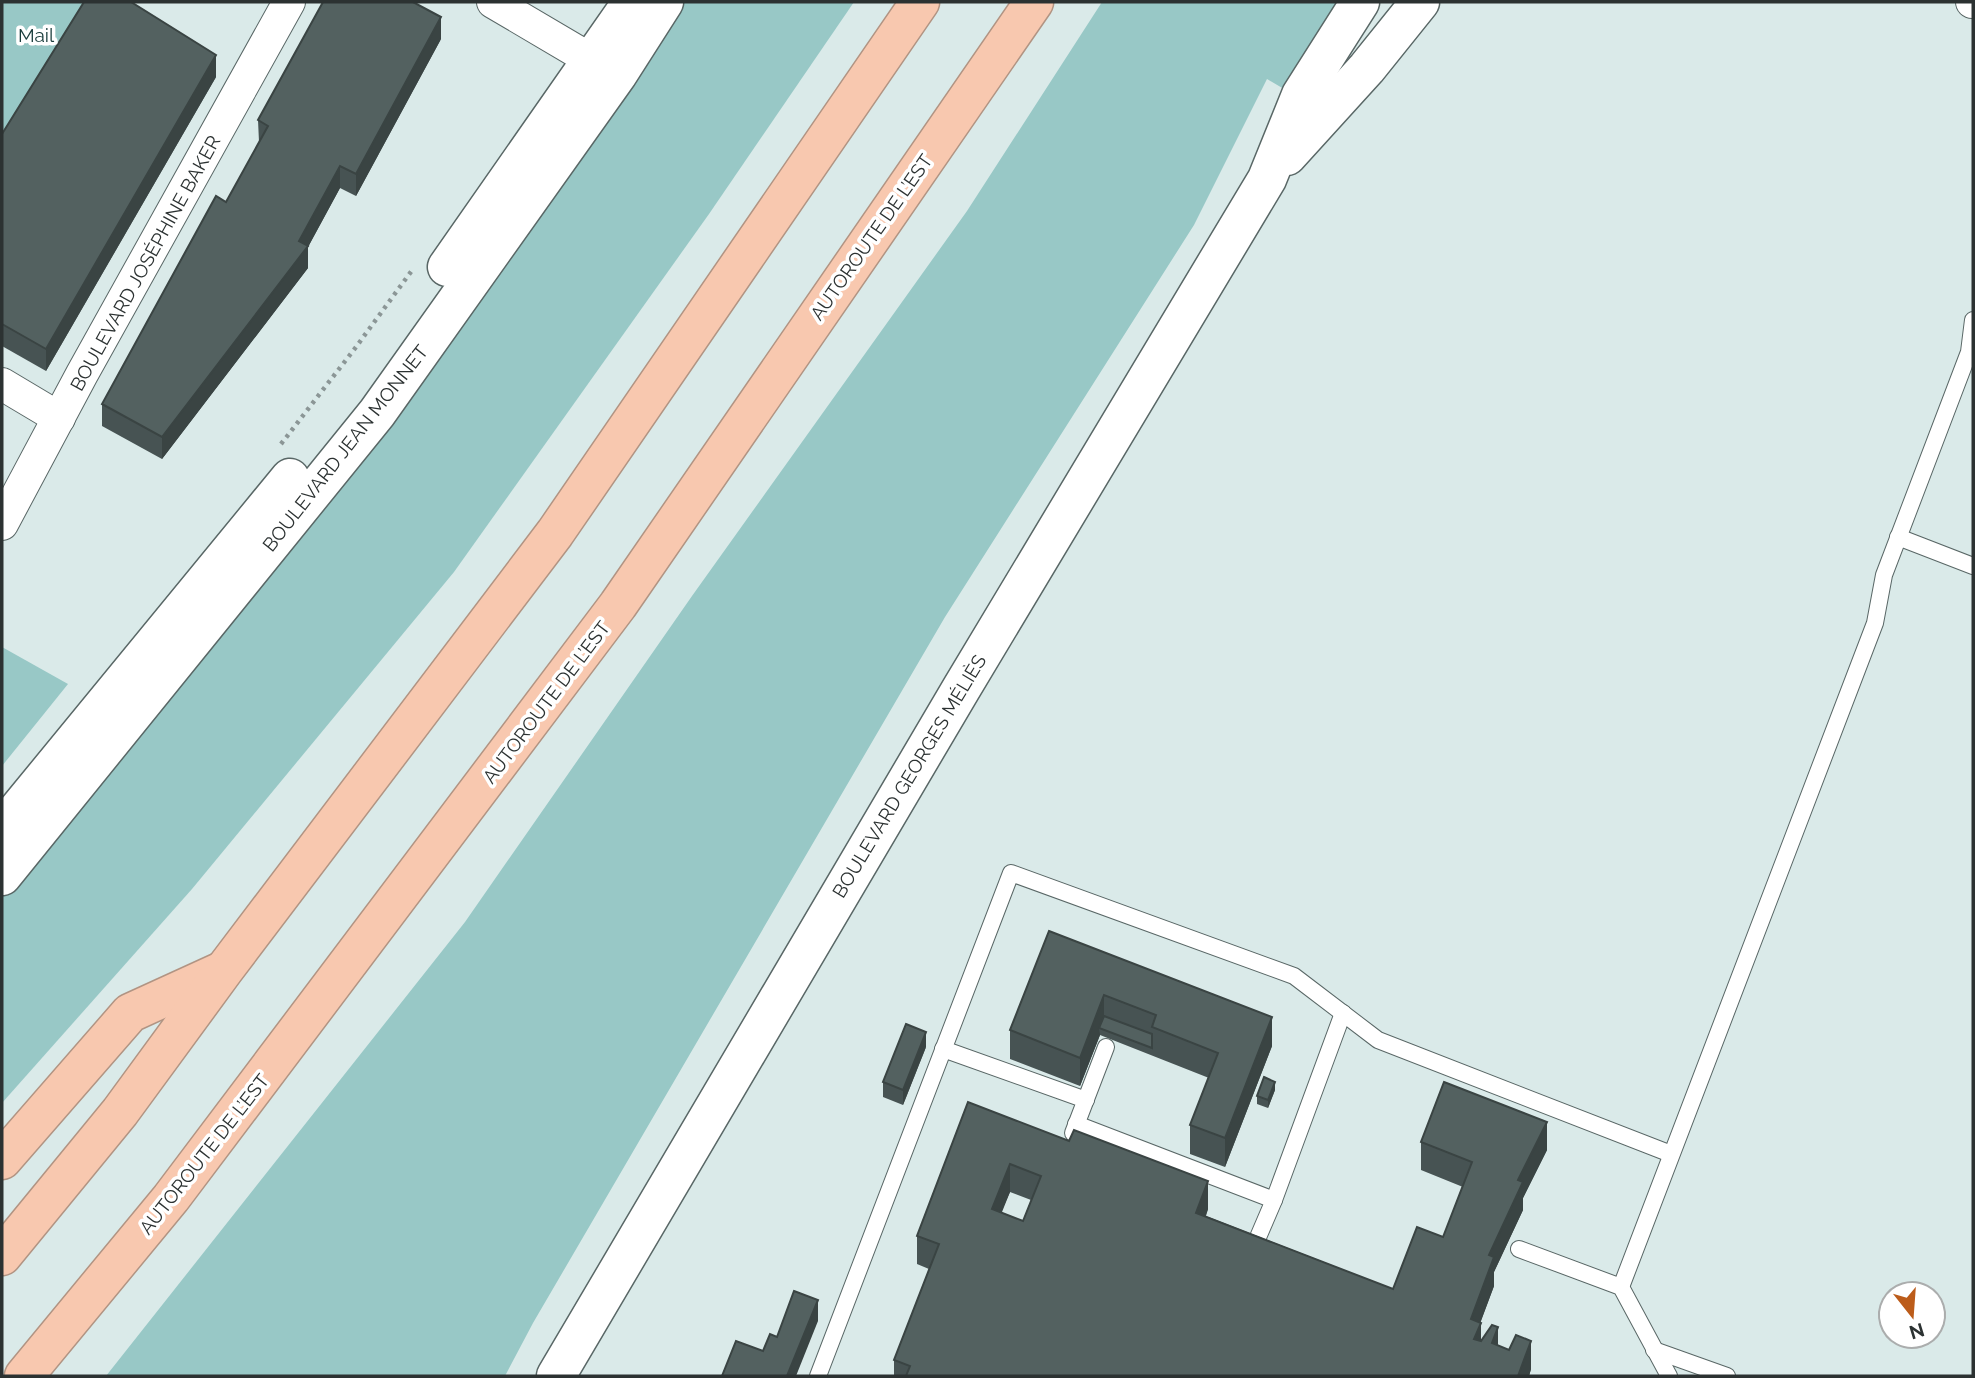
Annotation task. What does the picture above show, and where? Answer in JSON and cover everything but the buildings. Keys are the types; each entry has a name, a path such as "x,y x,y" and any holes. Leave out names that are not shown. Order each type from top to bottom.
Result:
{"highway":[{"path":"2,1256 120,1112 223,970 555,533 919,2"},
{"name":"AUTOROUTE DE L’EST","path":"24,1376 171,1198 618,605 1034,2"},
{"path":"2,1160 130,1013 223,970"}],"street":[{"name":"BOULEVARD JOSÉPHINE BAKER","path":"2,524 289,2"},
{"path":"493,2 593,61"},
{"name":"BOULEVARD JEAN MONNET","path":"2,829 355,398 632,2"},
{"name":"BOULEVARD JEAN MONNET","path":"2,876 377,413 618,74 664,2"},
{"name":"BOULEVARD GEORGES MÉLIÈS","path":"556,1376 961,688 1267,179 1301,95 1360,2"},
{"name":"BOULEVARD GEORGES MÉLIÈS","path":"1267,179 1367,68 1420,2"},
{"path":"2,384 59,418"}],"lane":[{"path":"1622,1287 1875,623 1884,575 1971,350 1973,320"},
{"path":"1898,537 1973,566"},
{"path":"818,1376 1011,873 1294,976 1378,1040 1671,1154"},
{"path":"1253,1249 1274,1200 1343,1013"},
{"path":"1067,1149 1106,1048"},
{"path":"943,1049 1086,1100"},
{"path":"1076,1124 1274,1200"},
{"path":"1519,1249 1622,1287 1670,1376"},
{"path":"1654,1350 1727,1376"}],"path":[{"path":"274,454 420,260"}],"green space":[{"name":"Mail","path":"2,2 98,2 2,155"},
{"path":"678,2 854,2 709,214 454,572 192,889 2,1103 2,892"},
{"path":"1102,2 1337,2 1284,89 1267,79 1194,225 945,617 533,1323 505,1376 106,1376 465,922 692,596 967,211"},
{"path":"2,647 68,684 2,766"}]}
